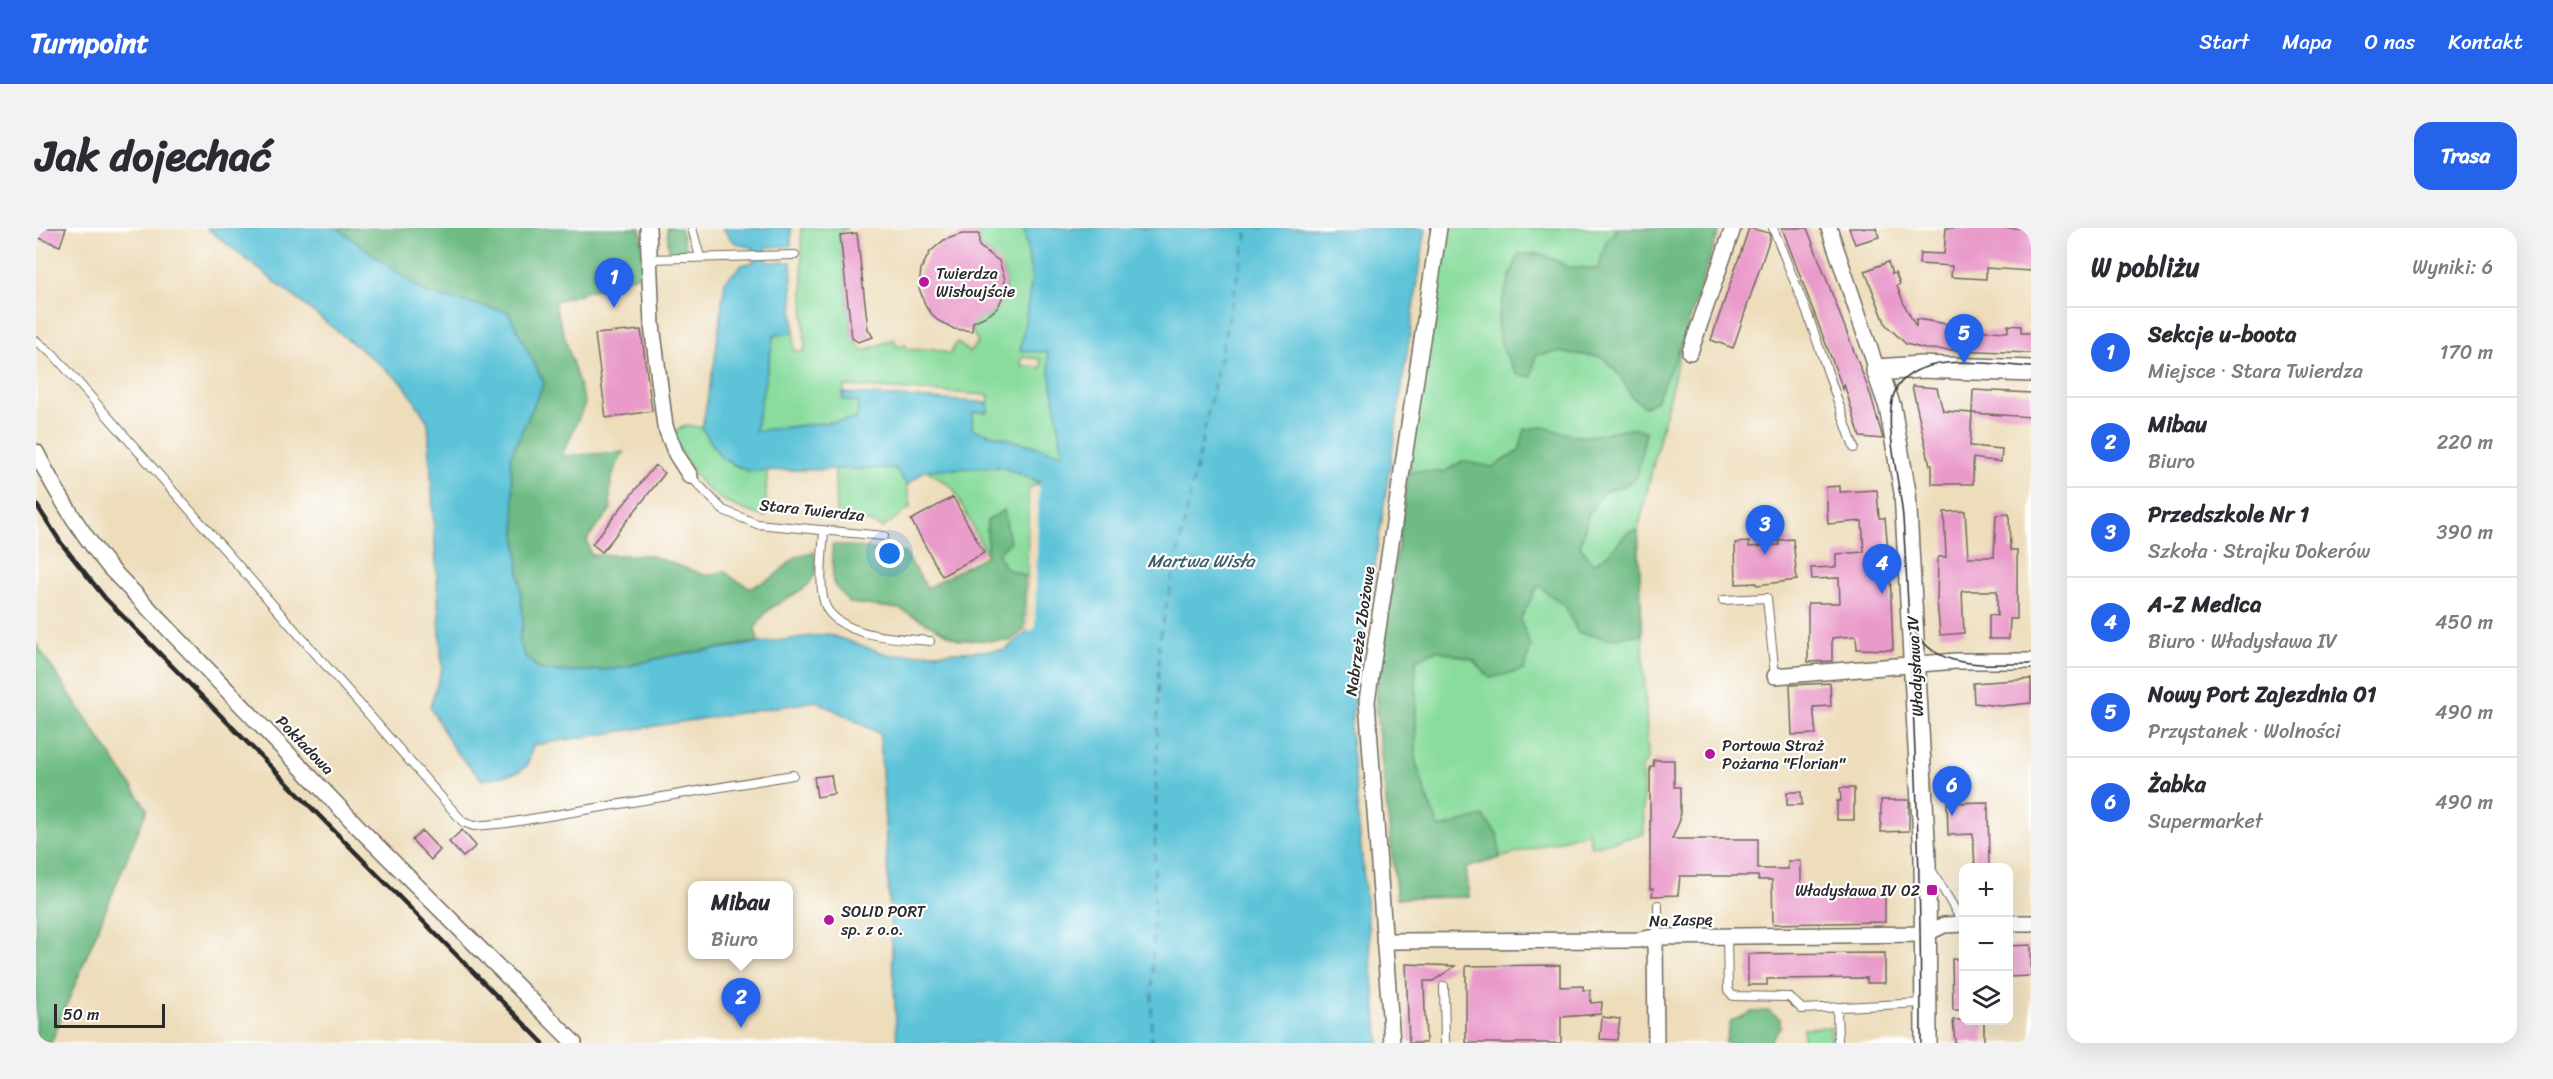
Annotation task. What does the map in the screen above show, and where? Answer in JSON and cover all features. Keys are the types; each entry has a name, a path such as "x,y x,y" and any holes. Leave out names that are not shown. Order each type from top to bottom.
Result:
{"street":[{"name":"Stara Twierdza","path":"648,228 652,325 665,426 676,454 690,476"},
{"name":"Nabrzeże Zbożowe","path":"1392,1043 1390,941 1367,701 1439,228"},
{"path":"1690,352 1733,228"},
{"name":"Władysława IV","path":"1829,228 1890,406 1904,479 1925,857 1926,1043"},
{"path":"1877,369 1920,367 2031,371"},
{"name":"Pokładowa","path":"36,452 62,502 88,541 110,568 365,834 574,1043"},
{"path":"1775,676 1967,660 2031,661"},
{"path":"2013,923 2031,923"},
{"name":"Na Zaspę","path":"1390,941 1639,940 1655,937 1925,934 1944,925 1959,924"},
{"path":"1655,937 1656,1043"}],"lane":[{"path":"692,228 700,257"},
{"path":"1773,228 1808,315 1854,447"},
{"path":"650,259 795,255"},
{"path":"36,341 54,355 463,822 474,826 507,823 793,775"},
{"name":"Stara Twierdza","path":"690,476 723,510 757,524 884,536"},
{"path":"824,530 821,583 826,608 844,626 885,637 930,641"},
{"path":"1723,600 1767,598 1775,676"},
{"path":"1925,857 1959,917"},
{"path":"1655,937 1658,927 1658,905"},
{"path":"1726,936 1728,990 1733,996 1789,997 1802,1009 1926,1003"},
{"path":"1444,986 1445,1043"},
{"path":"1837,1007 1838,1043"}],"green space":[{"path":"337,228 641,228 643,274 554,302 585,404 562,456 624,452 612,479 611,509 587,539 591,555 649,555 707,576 724,571 751,588 772,578 796,557 814,552 815,575 810,582 766,613 755,628 758,642 668,656 616,669 569,672 541,670 524,655 519,639 523,623 510,457 544,383 508,312 426,293"},
{"path":"667,228 680,228 687,253 669,254"},
{"path":"801,228 848,228 841,231 840,235 852,337 863,351 894,339 897,347 906,345 907,350 935,349 950,354 957,342 969,352 978,343 972,331 973,321 987,316 997,308 1003,298 1005,287 1004,275 999,264 979,247 979,234 970,234 971,228 1024,228 1032,279 1021,350 1047,351 1064,454 972,429 973,412 988,412 989,395 844,386 843,400 858,402 857,419 755,431 774,335 794,333 794,351 805,351","holes":["1022,357 1041,359 1041,368 1021,365"]},
{"path":"1445,228 1720,228 1684,334 1638,530 1648,760 1642,766 1644,834 1591,847 1588,832 1466,868 1469,897 1397,898 1376,693"},
{"path":"1618,228 1720,228 1682,343 1656,401 1645,407 1632,397 1620,376 1602,357 1556,352 1536,355 1532,377 1517,374 1503,348 1498,331 1508,281 1519,254 1542,254 1569,267 1598,269 1606,242"},
{"path":"687,425 702,428 727,461 743,468 767,470 765,517 746,511 718,497 697,478 672,433"},
{"path":"1543,427 1580,436 1628,429 1646,431 1637,477 1622,487 1603,492 1589,513 1580,546 1593,564 1608,554 1628,532 1638,530 1642,634 1609,639 1578,633 1565,606 1538,586 1520,620 1531,646 1524,670 1490,678 1473,660 1437,650 1416,660 1416,762 1429,803 1440,828 1483,816 1498,835 1500,858 1466,868 1469,897 1397,898 1376,693 1409,471 1444,472 1462,461 1493,467 1519,451 1525,429"},
{"path":"1002,467 1041,483 1029,490 1028,577 1005,568 998,554 1004,511 987,521 987,555 953,488 926,470"},
{"path":"895,468 907,485 911,507 882,528 869,522 836,521 835,469"},
{"path":"1004,510 1010,542 998,554 1005,568 1025,576 1024,630 1010,641 959,640 900,609 849,603 833,583 832,544 905,553 927,588 987,555 987,521"},
{"path":"36,644 147,809 51,1043 36,1043"},
{"path":"1769,1011 1780,1019 1780,1028 1769,1043 1725,1043 1731,1021 1752,1012"},
{"path":"1830,1027 1830,1043 1803,1043 1803,1028"}],"water":[{"name":"Martwa Wisła","path":"207,228 337,228 426,293 508,312 544,383 510,457 523,623 519,639 524,655 540,670 569,672 616,669 668,656 827,634 890,655 1005,650 1027,632 1029,489 1040,482 1002,467 926,470 907,485 895,468 748,471 721,458 702,428 715,359 725,281 742,265 754,262 753,247 735,242 723,228 791,228 791,246 766,247 767,262 791,262 794,333 774,335 755,431 857,419 858,402 843,400 843,393 988,403 988,412 973,412 972,429 1063,454 1047,352 1020,351 1032,279 1024,228 1426,228 1350,729 1379,1043 897,1043 880,734 817,701 533,745 527,766 516,773 482,780 454,749 430,707 442,668 428,422 403,383"}],"pier":[{"path":"1039,484 1035,629 1027,632 1029,489"}],"building":[{"path":"36,228 66,228 60,246 36,237"},
{"path":"1749,228 1769,233 1770,238 1733,348 1711,340"},
{"path":"1782,228 1807,228 1871,396 1883,439 1860,437 1844,384 1843,389"},
{"path":"1849,228 1876,228 1879,237 1855,244"},
{"path":"1946,228 2031,228 2031,271 1986,268 1986,279 1951,277 1952,266 1919,264 1920,253 1944,254"},
{"path":"857,233 868,329 873,337 858,342 852,338 840,235"},
{"path":"962,234 979,234 979,246 999,261 1005,279 1004,294 998,307 990,314 973,322 972,331 954,329 937,320 926,307 919,288 921,269 930,252 944,240"},
{"path":"1888,262 1892,274 1895,273 1900,284 1897,286 1916,327 1916,319 1947,324 1947,329 2008,332 2008,325 2021,326 2021,333 2031,333 2031,353 1925,349 1906,344 1886,325 1865,271"},
{"path":"641,330 652,411 606,418 595,334"},
{"path":"1912,386 1937,388 1943,411 1972,413 1970,446 2002,449 2001,462 1973,458 1973,484 1932,484 1932,465 1930,465"},
{"path":"1973,390 2031,393 2031,417 1972,413"},
{"path":"655,465 665,473 602,552 592,544"},
{"path":"1840,486 1840,492 1877,490 1879,518 1885,518 1893,650 1857,649 1856,636 1832,638 1832,661 1808,662 1808,603 1840,603 1839,578 1812,579 1811,568 1836,567 1836,554 1864,552 1862,521 1828,524 1826,487"},
{"path":"953,497 984,553 942,576 911,520"},
{"path":"1965,511 1968,557 1994,557 1996,515 2009,514 2010,550 2017,550 2017,619 2010,619 2009,639 1989,639 1989,615 1997,616 1997,591 1962,591 1964,633 1940,635 1937,601 1938,557 1946,557 1944,512"},
{"path":"1793,539 1797,580 1757,585 1757,583 1736,584 1735,543 1749,542 1749,547 1779,545 1778,540"},
{"path":"2031,679 2031,703 2001,706 1974,703 1973,683"},
{"path":"1830,683 1831,706 1813,707 1816,734 1792,735 1790,685"},
{"path":"1653,760 1674,760 1674,787 1680,787 1680,820 1672,839 1758,839 1758,869 1788,869 1788,861 1801,861 1801,892 1849,891 1849,895 1885,895 1885,922 1773,924 1772,880 1758,880 1758,876 1680,876 1678,895 1652,896 1653,889 1650,889 1650,766 1654,766"},
{"path":"831,775 834,794 817,797 814,777"},
{"path":"1840,788 1854,788 1854,820 1837,820 1837,801 1841,801"},
{"path":"1787,792 1801,792 1802,805 1787,805"},
{"path":"1881,800 1909,800 1909,831 1881,832"},
{"path":"1988,802 1989,863 1975,863 1973,834 1948,835 1947,803"},
{"path":"462,830 476,846 463,857 449,842"},
{"path":"422,831 440,850 431,860 412,840"},
{"path":"2031,945 2031,976 2013,977 2013,946"},
{"path":"1885,953 1885,983 1867,983 1867,978 1767,979 1767,985 1748,985 1748,954"},
{"path":"1952,959 1959,959 1959,1010 1953,1010"},
{"path":"1406,964 1455,966 1433,981 1424,981 1426,1043 1409,1043"},
{"path":"1560,965 1560,987 1583,986 1583,990 1590,990 1591,1003 1602,1002 1601,1014 1561,1017 1561,1043 1466,1043 1466,966"},
{"path":"1602,1017 1620,1019 1617,1040 1600,1039"},
{"path":"1953,1020 1959,1020 1959,1025 1984,1025 1984,1043 1955,1043"}],"ferry route":[{"path":"1151,1043 1159,640 1248,228"}],"tram line":[{"path":"1921,1043 1914,715 1903,518 1890,413 1898,386 1910,375 1924,368 1960,362 2031,367"},
{"path":"1911,624 1921,640 1933,651 1947,658 1979,664 2031,664"}],"railway":[{"path":"36,504 61,543 105,598 543,1043"}],"place":[{"name":"Twierdza Wisłoujście","path":"924,282"},
{"name":"Sekcje u-boota","path":"614,308"},
{"name":"Nowy Port Zajezdnia 01","path":"1964,364"},
{"name":"Przedszkole Nr 1","path":"1765,555"},
{"name":"A-Z Medica","path":"1882,594"},
{"name":"Portowa Straż Pożarna \"Florian\"","path":"1710,754"},
{"name":"Żabka","path":"1952,816"},
{"name":"Władysława IV 02","path":"1932,890"},
{"name":"SOLID PORT sp. z o.o.","path":"829,920"},
{"name":"Mibau","path":"741,1028"}]}
